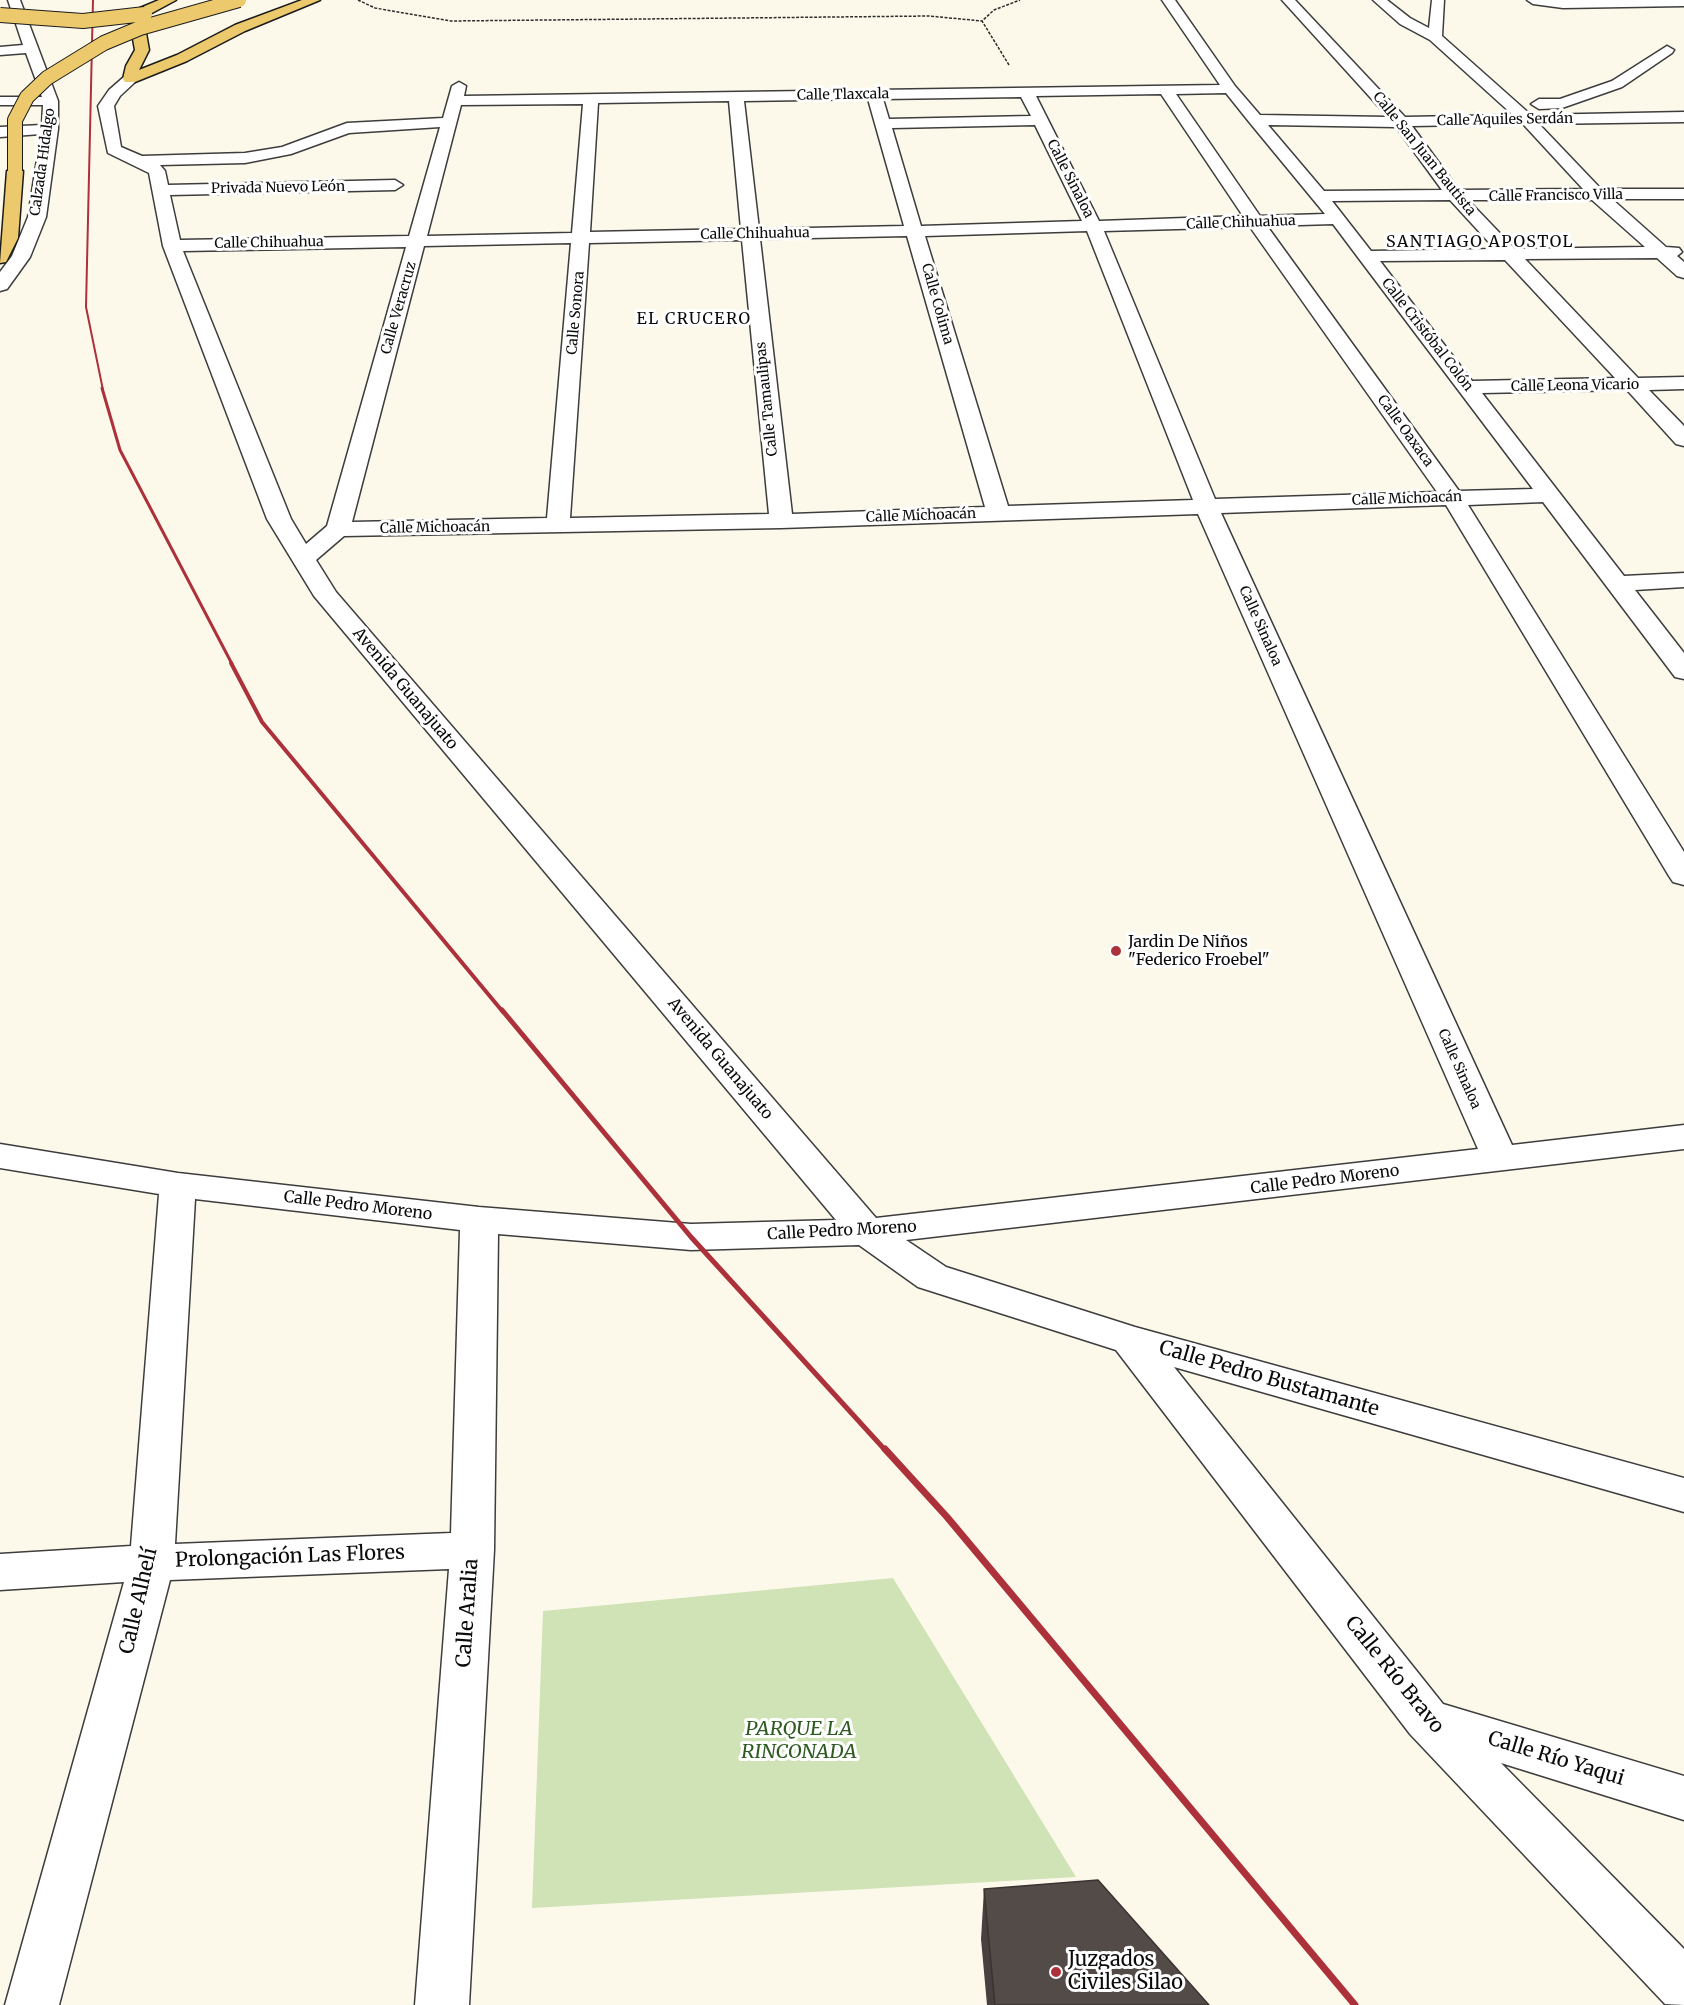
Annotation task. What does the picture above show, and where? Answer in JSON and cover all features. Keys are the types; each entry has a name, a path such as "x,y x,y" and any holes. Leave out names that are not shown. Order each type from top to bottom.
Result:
{"main road":[{"path":"130,79 133,66 142,50 137,22 145,11 170,0"},
{"path":"0,15 83,21 131,16 207,0"},
{"path":"0,107 20,83 62,53 91,39 207,0"},
{"path":"0,258 9,238 15,171 15,120 27,97 47,78 74,59 122,36 173,17 238,0"},
{"path":"130,79 182,58 240,28 314,0"}],"street":[{"name":"Calzada Hidalgo","path":"0,285 21,257 37,218 50,129 51,100 14,0"},
{"name":"Calle Cristóbal Colón","path":"1168,0 1230,89 1338,219 1684,671"},
{"name":"Calle San Juan Bautista","path":"1288,0 1401,122 1455,196 1684,439"},
{"path":"1379,0 1405,21 1435,37 1527,120 1597,195 1684,272"},
{"path":"1435,37 1438,0"},
{"path":"1533,0 1563,3 1684,2"},
{"path":"0,51 32,48"},
{"path":"1646,50 1684,49"},
{"path":"1510,105 1562,103 1617,84 1667,50"},
{"name":"Avenida Guanajuato","path":"130,79 114,93 106,106 116,153 142,161 157,171 172,246 279,519 326,596 867,1232"},
{"name":"Calle Oaxaca","path":"1165,89 1256,223 1452,497 1684,876"},
{"name":"Calle Tlaxcala","path":"457,93 591,99 1230,89"},
{"name":"Calle Sinaloa","path":"1026,91 1094,227 1206,505 1500,1159"},
{"name":"Calle Veracruz","path":"338,529 457,93"},
{"name":"Calle Colima","path":"874,95 998,513"},
{"name":"Calle Tamaulipas","path":"736,97 781,521"},
{"name":"Calle Sonora","path":"558,526 591,99"},
{"path":"0,101 51,100"},
{"name":"Calle Aquiles Serdán","path":"1255,120 1401,122 1684,117"},
{"path":"883,124 1040,120"},
{"path":"142,161 245,158 285,151 347,128 448,122"},
{"path":"0,132 50,129"},
{"name":"Privada Nuevo León","path":"161,190 395,185"},
{"name":"Calle Francisco Villa","path":"1320,196 1684,194"},
{"name":"Calle Chihuahua","path":"172,246 1094,227 1338,219"},
{"path":"1366,256 1684,252"},
{"name":"Calle Leona Vicario","path":"1467,387 1635,386 1684,383"},
{"name":"Calle Michoacán","path":"338,529 781,521 1550,495"},
{"path":"303,558 338,529"},
{"path":"1618,584 1684,580"},
{"name":"Calle Pedro Moreno","path":"0,1156 178,1185 479,1220 691,1237 867,1232 1684,1137"},
{"name":"Calle Alhelí","path":"32,2005 152,1563 178,1185"},
{"name":"Calle Aralia","path":"442,2005 472,1550 479,1220"},
{"name":"Calle Pedro Bustamante","path":"867,1232 932,1277 1130,1340 1684,1495"},
{"name":"Calle Río Bravo","path":"1130,1340 1427,1720 1684,1986"},
{"name":"Prolongación Las Flores","path":"0,1572 152,1563 472,1550"},
{"name":"Calle Río Yaqui","path":"1427,1720 1684,1797"}],"path":[{"path":"358,0 375,8 451,21 929,16 982,21"},
{"path":"982,21 994,9 1020,0"},
{"path":"982,21 1026,91"}],"green space":[{"name":"PARQUE LA RINCONADA","path":"893,1578 1076,1877 532,1908 543,1611"}],"building":[{"path":"1098,1880 1209,2005 995,2005 984,1889"}],"railway":[{"path":"93,0 86,307 103,390"},
{"path":"102,388 120,450 232,664"},
{"path":"231,663 262,722 503,1012"},
{"path":"502,1010 691,1237 886,1451"},
{"path":"885,1449 947,1517 1355,2005"}],"place":[{"name":"Jardin De Niños \"Federico Froebel\"","path":"1116,951"},
{"name":"Juzgados Civiles Silao","path":"1056,1972"}],"district":[{"name":"SANTIAGO APOSTOL","path":"1480,242"},
{"name":"EL CRUCERO","path":"694,319"}]}
